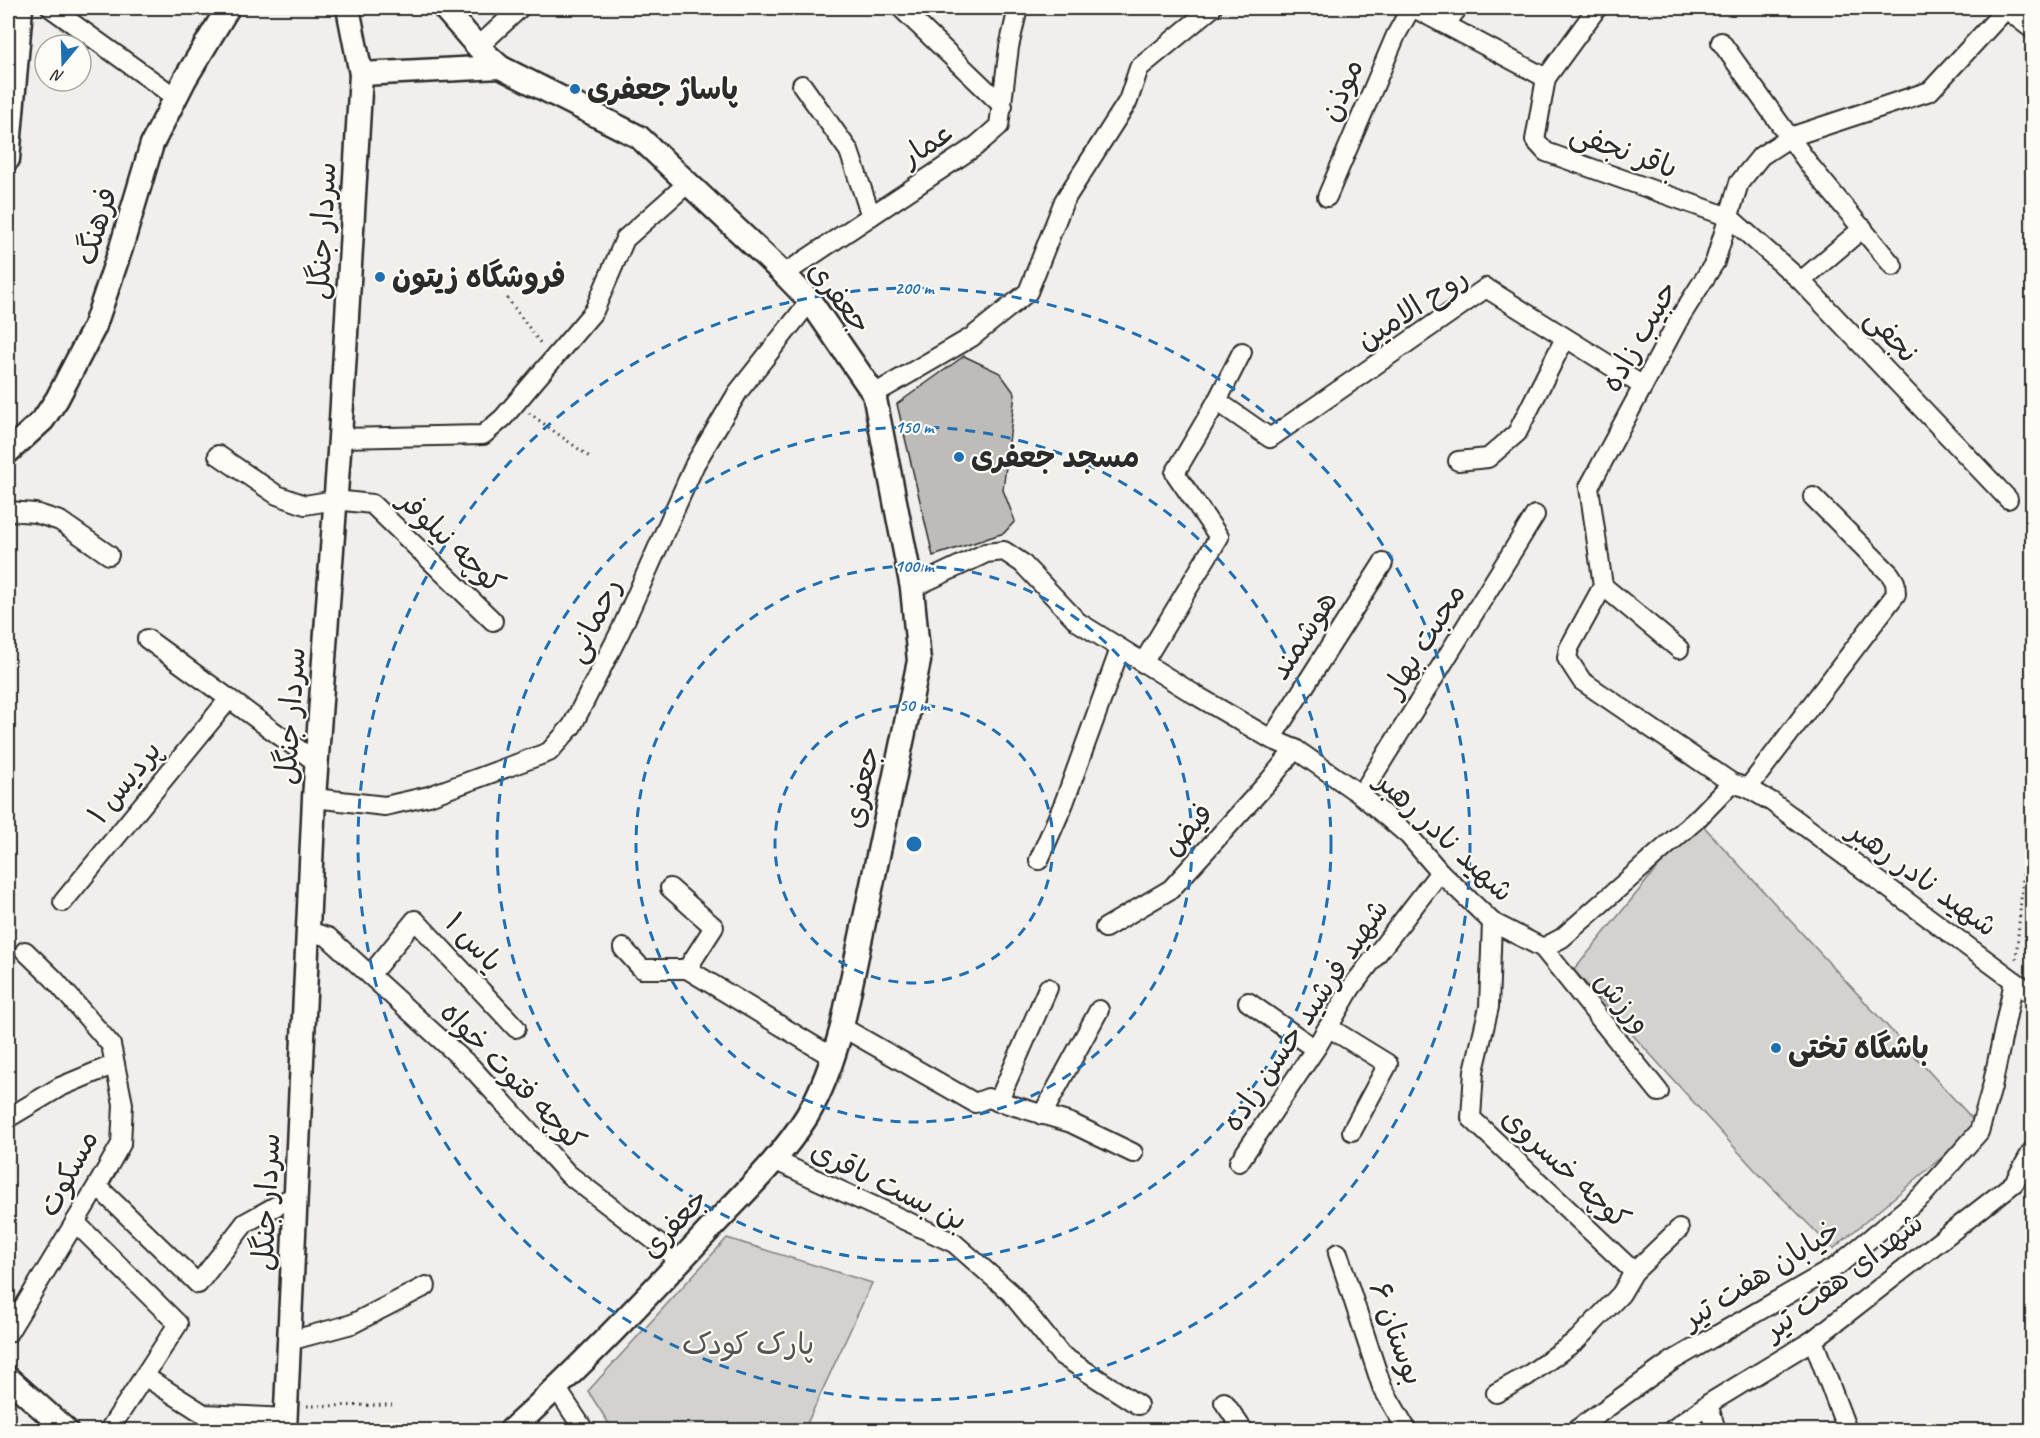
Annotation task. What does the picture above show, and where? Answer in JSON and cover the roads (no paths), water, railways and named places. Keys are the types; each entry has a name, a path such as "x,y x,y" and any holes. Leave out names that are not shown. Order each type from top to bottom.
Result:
{"main road":[{"path":"8,159 21,8"},
{"name":"فرهنگ","path":"8,452 43,420 57,399 94,328 152,144 176,97 228,8"},
{"name":"سردار جنگل","path":"286,1418 316,762 340,438 361,74 348,8"},
{"path":"444,8 478,47 500,67"},
{"path":"361,74 500,67"},
{"name":"جعفری","path":"500,67 639,137 810,301 874,394 912,588 919,660 842,1027 834,1058 807,1115 774,1161 681,1261 557,1389 511,1431"},
{"path":"8,1378 66,1431"}],"street":[{"path":"51,8 176,97"},
{"path":"478,47 520,8"},
{"path":"901,8 1003,106"},
{"name":"عمار","path":"784,274 976,146 999,126 1009,47 1018,8"},
{"path":"874,394 972,337 1028,292 1064,201 1128,101 1139,68 1212,8"},
{"path":"1413,8 1546,78 1597,8"},
{"name":"موذن","path":"1327,197 1392,46 1413,8"},
{"path":"1445,24 1458,8"},
{"name":"حبیب زاده","path":"1603,586 1589,487 1679,319 1715,262 1739,183 1761,156 1790,137 1930,91 2006,9 2032,29"},
{"path":"1721,42 1811,167 1893,266"},
{"name":"باقر نجفی","path":"1546,78 1535,140 1546,152 1729,217"},
{"path":"802,85 849,151 871,216"},
{"path":"340,438 483,435 503,418 594,311 625,238 688,183"},
{"name":"نجفی","path":"1729,217 1801,281 2008,499"},
{"path":"1801,281 1863,228"},
{"name":"روح الامین","path":"1217,401 1270,438 1486,288 1642,386"},
{"name":"رحمانی","path":"314,798 385,807 429,796 549,752 572,726 615,643 695,464 738,392 810,301"},
{"path":"1458,461 1488,458 1517,433 1565,338"},
{"path":"1143,663 1219,537 1175,473 1217,401 1242,352"},
{"name":"کوچه نیلوفر","path":"218,455 277,495 305,505 335,500 372,504 493,621"},
{"path":"1543,948 1562,938 1697,819 1740,785 1896,594 1895,582 1890,574 1813,497"},
{"path":"8,511 35,513 60,521 109,555"},
{"name":"محبت بهار","path":"1361,795 1535,515"},
{"name":"شهید نادر رهبر","path":"912,588 986,553 1004,551 1022,563 1078,622 1270,739 1294,750 1361,795 1409,836 1440,872 1492,922 1543,948"},
{"name":"هوشمند","path":"1270,739 1383,562"},
{"path":"1679,649 1603,586 1569,648 1567,658 1582,681 1740,785"},
{"path":"147,639 316,762"},
{"path":"1040,860 1064,802 1120,649"},
{"name":"پردیس ۱","path":"63,902 229,699"},
{"name":"فیض","path":"1105,928 1171,889 1269,781 1294,750"},
{"name":"شهید نادر رهبر","path":"1740,785 1772,802 2032,994"},
{"name":"شهید فرشید حسن زاده","path":"1239,1162 1315,1049 1351,988 1440,872"},
{"path":"670,888 714,927 687,969"},
{"name":"یاس ۱","path":"370,975 415,920 516,1028"},
{"name":"کوچه خسروی","path":"1492,922 1489,1007 1474,1071 1471,1118 1634,1272"},
{"name":"کوچه فتوت خواه","path":"308,931 328,937 472,1068 568,1174 681,1261"},
{"path":"623,948 642,969 687,969 834,1058"},
{"name":"ورزش","path":"1543,948 1659,1092"},
{"name":"مسکوت","path":"8,1333 121,1144 123,1104 111,1045 54,979 25,951"},
{"name":"خیابان هفت تیر","path":"1576,1431 1672,1361 1837,1266 1923,1195 1979,1132 1992,1087 2014,981"},
{"path":"998,1102 1048,988"},
{"path":"1248,1002 1315,1049"},
{"path":"1042,1115 1099,1010"},
{"path":"842,1027 975,1102 988,1098 1071,1123 1132,1153"},
{"path":"1328,1027 1388,1064 1352,1131"},
{"path":"8,1118 60,1087 115,1064"},
{"name":"شهدای هفت تیر","path":"1672,1431 1708,1404 1813,1340 2014,1183 2032,1152"},
{"name":"بن بست باقری","path":"774,1161 954,1243 1011,1293 1061,1355 1138,1405"},
{"path":"97,1186 198,1284 245,1223 296,1195"},
{"path":"75,1222 178,1324 109,1431"},
{"path":"1496,1393 1527,1376 1577,1340 1621,1294 1634,1272 1679,1229"},
{"name":"بوستان ۶","path":"1338,1253 1382,1387 1407,1431"},
{"path":"289,1341 352,1324 426,1286"},
{"path":"1813,1340 1847,1431"},
{"path":"144,1376 204,1414 286,1418"},
{"path":"557,1389 584,1431"},
{"path":"1224,1402 1244,1431"},
{"path":"1708,1404 1716,1431"}],"place":[{"name":"پاساژ جعفری","path":"575,89"},
{"name":"فروشگاه زیتون","path":"380,277"},
{"name":"مسجد جعفری","path":"959,457"},
{"name":"باشگاه تختی","path":"1776,1048"}],"park label":[{"name":"پارک کودک","path":"748,1344"}]}
